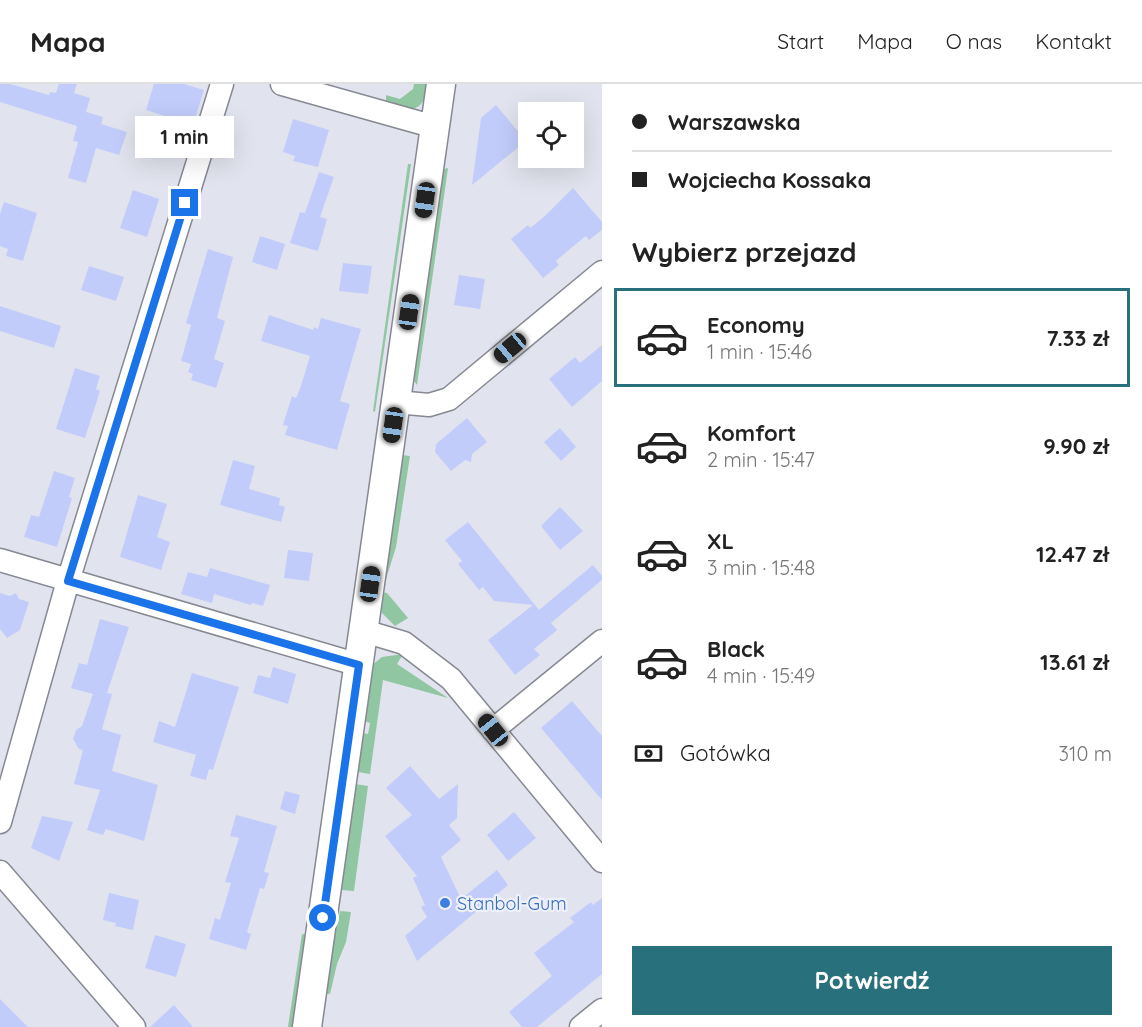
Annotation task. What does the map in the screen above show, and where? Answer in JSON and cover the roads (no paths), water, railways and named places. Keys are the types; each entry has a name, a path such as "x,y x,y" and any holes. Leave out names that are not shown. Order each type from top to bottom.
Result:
{"street":[{"path":"0,822 68,581 222,84"},
{"path":"282,84 435,127"},
{"path":"307,1027 441,84"},
{"path":"396,402 429,405 449,399 602,272"},
{"path":"0,560 359,665"},
{"path":"364,631 404,643 427,658 451,679 602,861"},
{"path":"493,730 602,641"},
{"path":"0,872 134,1027"},
{"path":"581,1027 602,1010"}],"place":[{"name":"Stanbol-Gum","path":"445,903"}]}
